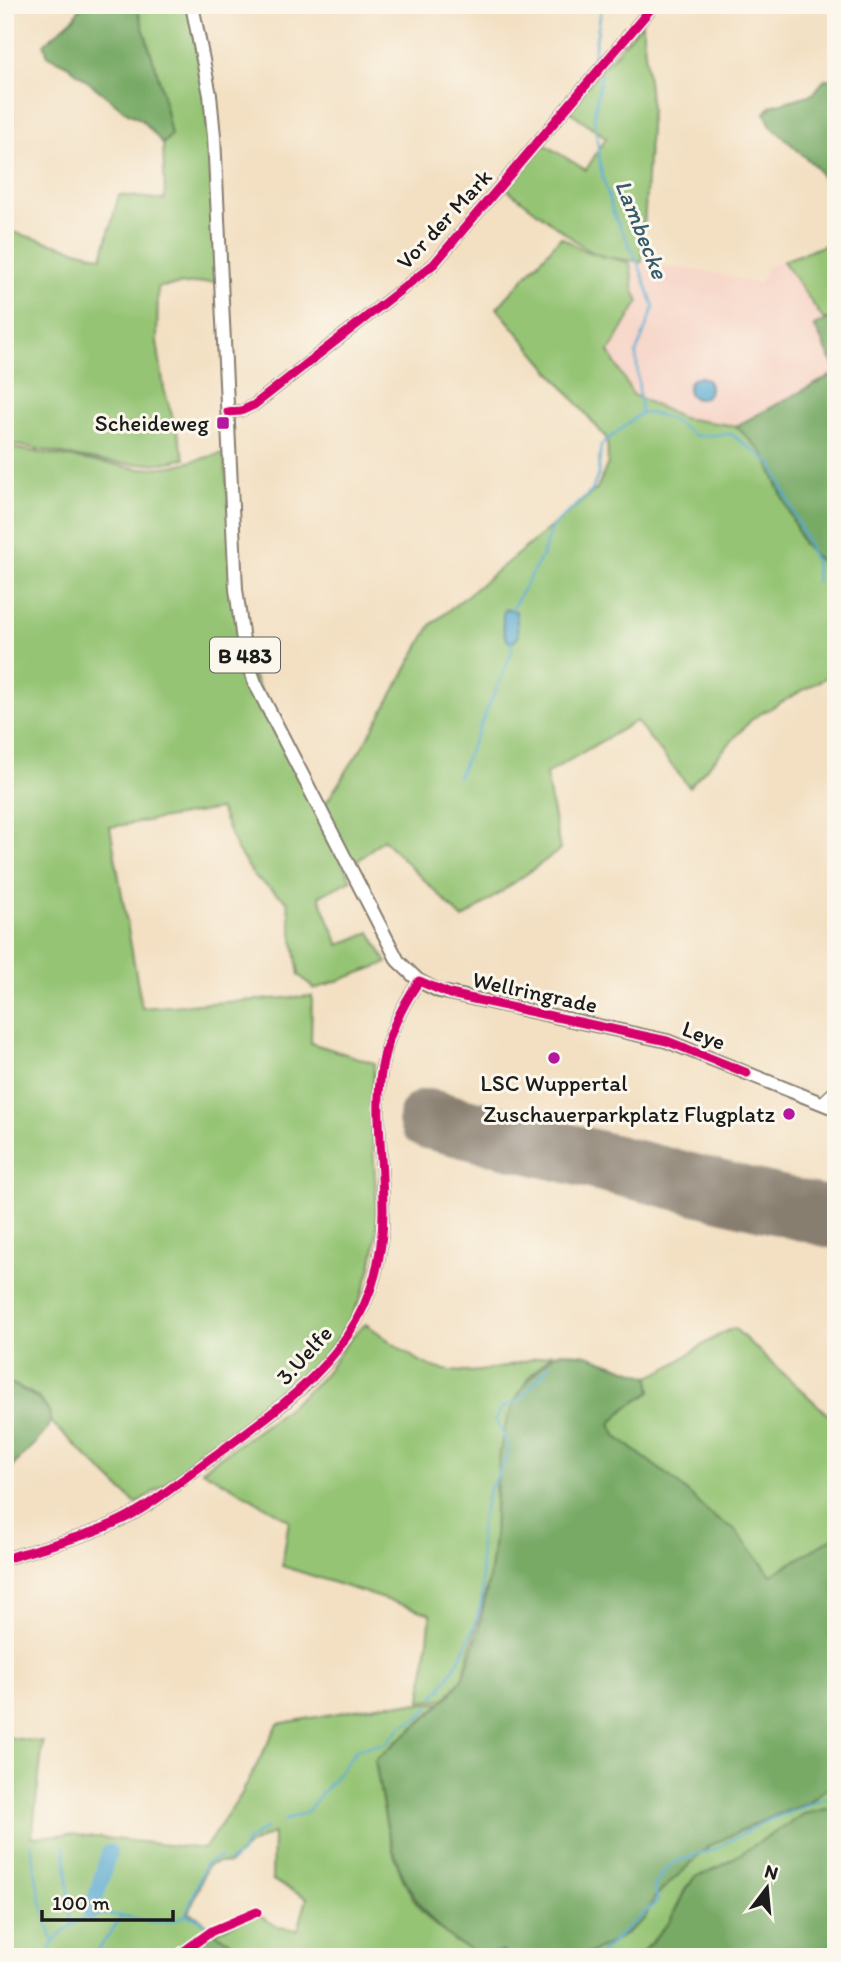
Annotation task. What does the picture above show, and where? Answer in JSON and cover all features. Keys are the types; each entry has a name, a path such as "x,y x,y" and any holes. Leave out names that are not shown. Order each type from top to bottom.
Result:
{"main road":[{"name":"B 483","path":"192,5 210,95 228,412"},
{"name":"Wellringrade","path":"228,412 236,589 245,655 270,716 398,961 419,981 450,994 645,1035"},
{"name":"Leye","path":"645,1035 702,1054 836,1109"}],"street":[{"name":"Vor der Mark","path":"228,412 248,409 434,264 654,5"},
{"name":"3.Uelfe","path":"5,1559 89,1534 139,1510 296,1395 337,1353 361,1311 376,1266 383,1206 377,1114 379,1081 392,1032 419,981"},
{"path":"820,1103 836,1088"},
{"path":"176,1957 212,1931 257,1912"}],"shaded area":[{"path":"783,261 824,320 814,327 836,373 736,426 682,418 633,395 609,351 639,301 634,291 630,263 704,271 760,284 767,267"}],"green space":[{"path":"81,5 136,5 160,82 171,135 163,144 142,120 126,112 67,65 48,56 44,44 75,17"},
{"path":"136,5 188,5 205,96 218,281 158,287 157,341 164,389 185,458 165,463 143,464 96,460 5,443 5,230 102,257 119,195 165,200 163,144 171,135 160,82"},
{"path":"642,23 651,109 642,262 601,256 586,249 503,186 542,143 586,170 606,138 567,109"},
{"path":"825,79 836,80 836,199 816,167 771,126 765,113 771,106 813,94"},
{"path":"561,237 585,251 630,263 634,291 639,301 609,352 633,395 682,418 736,426 764,454 803,544 836,577 836,672 753,718 689,787 636,721 546,774 560,850 463,919 383,839 352,866 322,809 366,741 431,625 597,489 608,463 607,439 497,308"},
{"path":"836,241 836,315 824,320 783,261"},
{"path":"836,315 836,369 814,326"},
{"path":"836,373 836,577 803,544 764,454 736,426"},
{"path":"5,447 141,469 173,466 224,453 243,655 351,880 319,896 339,945 370,932 387,963 315,989 299,975 287,901 255,877 237,850 220,809 110,827 142,1008 312,996 311,1043 374,1063 372,1116 376,1238 366,1284 347,1325 320,1362 288,1395 213,1453 136,1504 50,1421 45,1405 35,1395 5,1381"},
{"path":"366,1324 420,1361 452,1371 469,1372 503,1367 553,1353 529,1377 495,1485 494,1536 489,1579 463,1677 444,1700 421,1701 431,1614 282,1566 289,1520 202,1470 262,1428 305,1393 324,1374 352,1336"},
{"path":"734,1328 836,1422 836,1536 771,1575 734,1529 715,1518 675,1481 617,1437 610,1424 627,1407 651,1392 649,1377"},
{"path":"562,1352 587,1355 649,1377 651,1392 627,1407 610,1424 617,1437 675,1481 715,1518 734,1529 771,1575 836,1536 836,1788 824,1790 809,1803 768,1818 710,1845 655,1897 644,1919 623,1936 595,1951 574,1957 508,1957 504,1951 480,1952 458,1943 427,1915 413,1895 388,1831 375,1760 447,1698 469,1663 479,1627 493,1550 498,1467 506,1423 526,1383 551,1357"},
{"path":"5,1381 29,1393 43,1404 49,1414 49,1423 43,1434 5,1474"},
{"path":"442,1703 375,1760 390,1840 409,1892 424,1914 443,1932 468,1945 490,1952 504,1951 508,1957 244,1957 246,1953 215,1932 257,1914 278,1927 298,1930 307,1898 272,1880 273,1833 249,1845 229,1864 218,1862 207,1866 189,1913 200,1918 212,1930 174,1957 5,1957 5,1737 43,1742 32,1837 68,1834 204,1849 241,1795 278,1724 388,1704"},
{"path":"836,1788 836,1807 804,1814 721,1866 696,1877 686,1887 670,1921 639,1957 575,1957 595,1951 623,1936 644,1919 655,1897 710,1845 768,1818 809,1803 824,1790"},
{"path":"836,1807 836,1957 639,1957 670,1921 687,1887 696,1877 721,1866 804,1814"},
{"path":"215,1932 246,1954 244,1957 177,1957"}],"water":[{"path":"695,377 703,377 710,384 710,392 703,399 695,399 688,392 688,384"},
{"path":"505,609 516,611 518,638 511,643 503,627"}],"waterway":[{"name":"Lambecke","path":"593,58 602,5"},
{"name":"Lambecke","path":"592,63 593,67"},
{"name":"Lambecke","path":"601,74 594,116 601,170 613,213 637,260 654,307 636,353 641,413 670,419 694,436 731,434 772,464 815,561 817,582"},
{"path":"512,609 542,556 551,528 592,491 598,475 601,445 641,413"},
{"path":"458,777 512,652 511,643"},
{"path":"433,1697 456,1664 471,1634 480,1606 483,1511 490,1488 509,1449 496,1420 501,1408 519,1401 550,1365"},
{"path":"283,1821 308,1811 358,1748 385,1744 402,1726 416,1719 429,1707"},
{"path":"596,1957 658,1901 654,1887 666,1868 678,1861 715,1849 764,1822 836,1794"},
{"path":"228,1862 241,1854 246,1842 266,1828"},
{"path":"31,1843 39,1893 53,1942"},
{"path":"65,1847 71,1924"},
{"path":"91,1913 109,1852"},
{"path":"186,1915 205,1865 221,1858"},
{"path":"50,1957 51,1947 61,1934 78,1921 95,1915 156,1922 171,1921 186,1915"},
{"path":"186,1915 199,1919 207,1926"},
{"path":"93,1957 122,1916"},
{"path":"220,1944 235,1957"}],"runway":[{"path":"428,1119 836,1219"}],"cycle path":[{"path":"228,412 241,411 254,405 434,264 654,5"},
{"path":"5,1559 93,1532 146,1506 282,1405 335,1352 356,1322 371,1288 380,1250 383,1206 379,1090 382,1065 389,1038 419,981 450,994 667,1041 747,1073"},
{"path":"176,1957 212,1931 257,1912"}],"place":[{"name":"Scheideweg","path":"223,423"},
{"name":"LSC Wuppertal","path":"554,1058"},
{"name":"Zuschauerparkplatz Flugplatz","path":"789,1114"}]}
